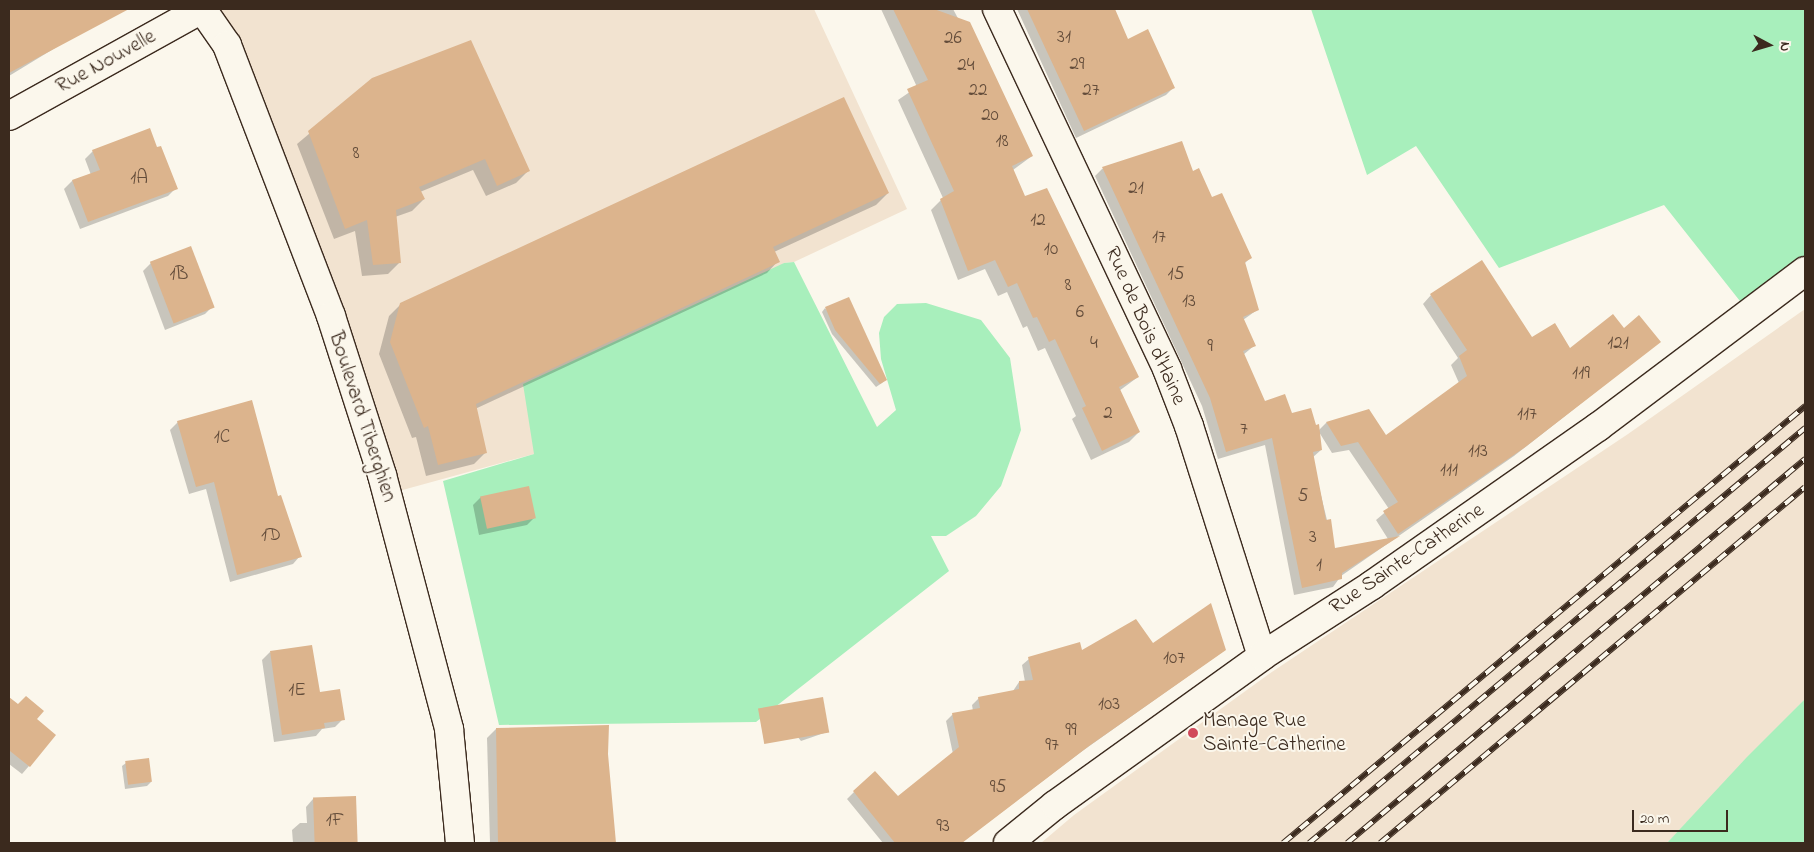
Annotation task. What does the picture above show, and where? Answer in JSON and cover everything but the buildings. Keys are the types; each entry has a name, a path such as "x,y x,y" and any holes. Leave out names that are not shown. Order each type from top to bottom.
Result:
{"street":[{"name":"Rue Nouvelle","path":"9,116 202,9"},
{"name":"Boulevard Tiberghien","path":"202,9 227,45 245,87 331,316 382,474 450,729 460,843"},
{"name":"Rue de Bois d'Haine","path":"997,9 1167,369 1189,426 1262,656"},
{"name":"Rue Sainte-Catherine","path":"1008,843 1055,805 1262,656 1372,585 1590,432 1751,315 1805,271"}],"shaded area":[{"path":"202,9 814,9 907,209 794,262 784,263 534,454 388,494"},
{"path":"1805,309 1805,699 1667,843 1041,843 1074,815 1269,674 1628,434"}],"green space":[{"path":"1311,9 1805,9 1805,271 1751,315 1664,205 1499,268 1416,146 1367,175"},
{"path":"794,262 877,427 896,410 881,359 879,333 884,317 897,304 926,303 981,320 1010,358 1021,430 1001,486 976,516 946,536 931,536 949,571 756,722 499,725 443,481 534,454 523,384 784,263"},
{"path":"1805,699 1805,843 1667,843 1747,757"}],"railway":[{"path":"1283,843 1805,406"},
{"path":"1309,843 1805,428"},
{"path":"1347,843 1805,459"},
{"path":"1380,843 1805,487"}],"place":[{"name":"Manage Rue Sainte-Catherine","path":"1193,733"}]}
